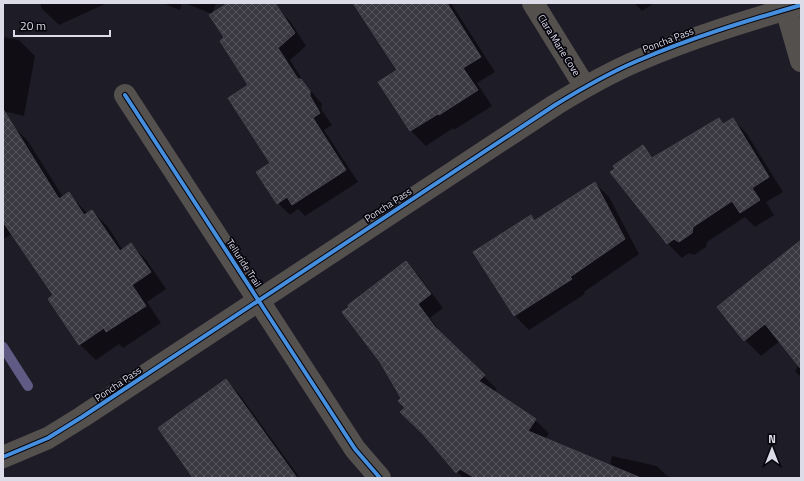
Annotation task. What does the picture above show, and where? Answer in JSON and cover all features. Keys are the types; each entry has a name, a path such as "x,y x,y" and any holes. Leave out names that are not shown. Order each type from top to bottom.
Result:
{"street":[{"name":"Clara Marie Cove","path":"533,3 585,87"},
{"name":"Poncha Pass","path":"3,457 48,438 82,417 585,87 637,61 683,42 793,7"},
{"path":"793,7 801,61"},
{"name":"Telluride Trail","path":"125,95 355,449 380,478"}],"building":[{"path":"228,3 275,3 295,33 278,48 298,79 301,79 310,91 310,96 320,113 313,118 346,170 292,205 287,197 277,204 256,172 270,163 228,98 248,85 220,41 224,37 209,15"},
{"path":"353,3 447,3 481,57 463,68 478,90 439,115 438,114 410,131 378,82 397,70"},
{"path":"3,109 59,199 69,192 84,215 92,210 120,251 131,243 151,272 132,285 146,306 106,332 104,328 79,345 48,299 53,295 3,222"},
{"path":"719,118 723,124 733,118 769,177 752,188 760,200 740,213 732,201 693,227 692,233 679,242 674,239 667,244 610,172 615,169 613,166 643,145 652,158"},
{"path":"595,182 625,239 570,277 572,279 514,316 473,252 531,215 534,221"},
{"path":"801,240 801,369 765,324 744,341 717,307"},
{"path":"406,261 431,294 418,304 435,327 485,375 479,381 536,419 528,431 641,478 475,478 460,469 456,473 423,434 400,412 405,408 398,401 401,398 380,362 342,312 349,307 348,305"},
{"path":"226,379 297,478 193,478 158,428"}],"waterway":[{"path":"3,347 28,386"}],"cycle path":[{"path":"3,457 48,438 82,417 555,105 585,87 627,66 698,37 801,5"},
{"path":"125,95 355,449 380,478"}]}
